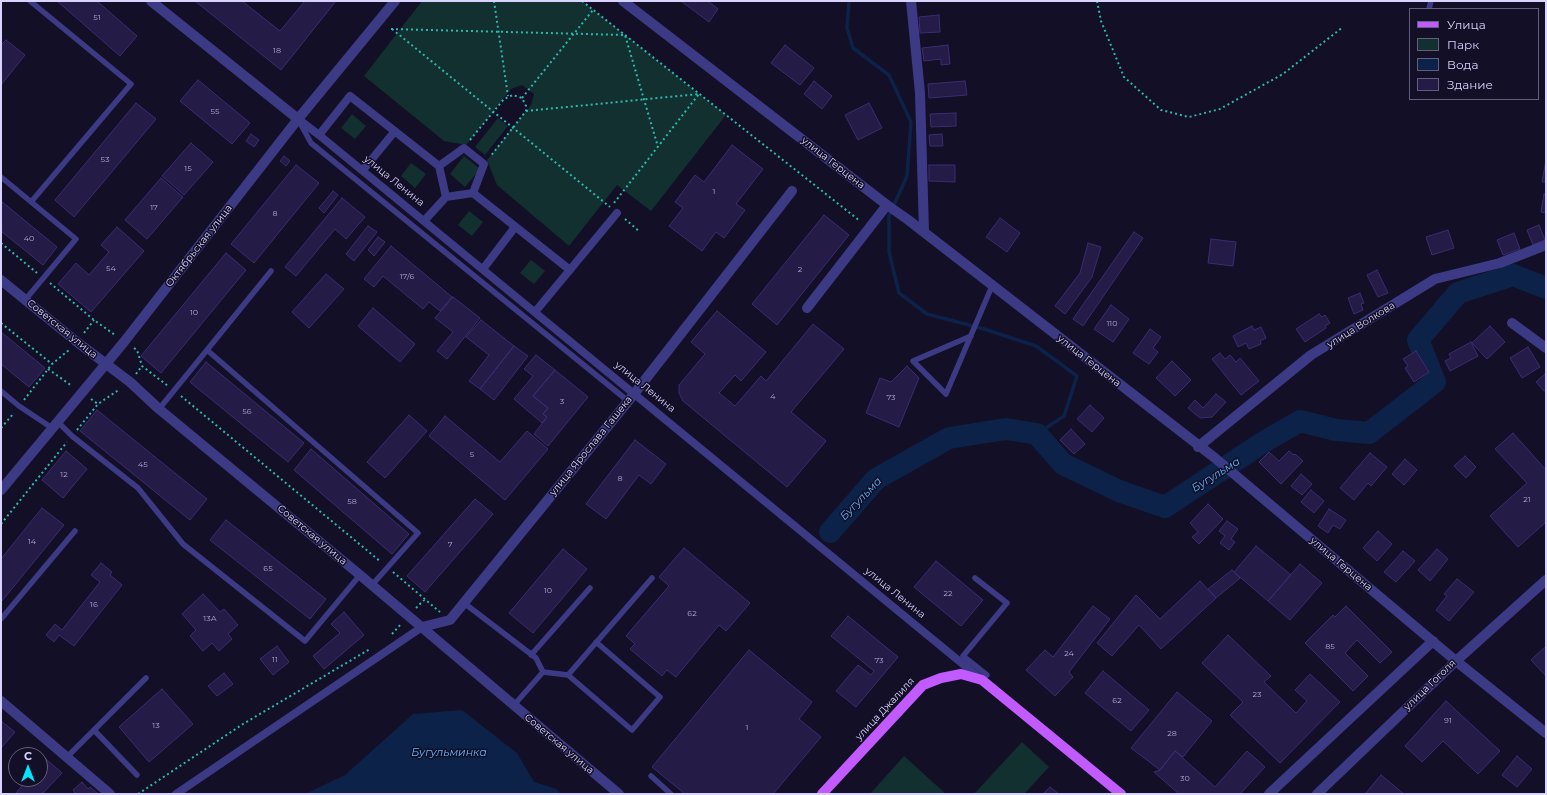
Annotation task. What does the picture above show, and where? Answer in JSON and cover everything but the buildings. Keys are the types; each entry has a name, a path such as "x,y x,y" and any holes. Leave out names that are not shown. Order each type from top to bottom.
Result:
{"main road":[{"name":"улица Джалиля","path":"822,794 923,686 941,678 961,674 982,680"},
{"name":"улица Ленина","path":"982,680 1121,794"}],"street":[{"name":"улица Ленина","path":"150,1 363,170 536,312 631,397 982,680"},
{"name":"Октябрьская улица","path":"1,490 124,342 298,119 395,1"},
{"name":"улица Герцена","path":"623,1 924,232 1214,458 1456,661 1546,733"},
{"path":"911,1 920,93 924,232"},
{"path":"319,135 350,96 439,166 446,197"},
{"path":"363,170 395,131"},
{"path":"439,166 464,148 484,164 474,193"},
{"name":"улица Ярослава Гашека","path":"450,620 631,397 792,190"},
{"path":"424,221 446,197 474,193 570,270"},
{"path":"807,308 887,205"},
{"path":"536,312 617,213"},
{"path":"482,269 516,227"},
{"name":"улица Волкова","path":"1198,446 1311,355 1434,279 1500,263 1546,245"},
{"name":"Советская улица","path":"1,280 77,342 130,382 619,794"},
{"path":"1512,324 1546,348"},
{"name":"улица Гоголя","path":"1317,794 1456,661 1546,580"},
{"path":"176,794 422,627 450,620"},
{"path":"1269,794 1433,641"},
{"path":"1,701 110,794"}],"lane":[{"path":"30,1 131,84 31,202"},
{"path":"298,119 312,143 631,397"},
{"path":"1,177 76,239 25,300"},
{"path":"159,408 175,391 271,271"},
{"path":"971,336 912,362 946,394 971,336 992,286"},
{"path":"207,350 418,533 372,585"},
{"path":"1,391 19,406 72,436 138,488 183,544 305,641 360,575"},
{"path":"1,619 75,531"},
{"path":"568,675 652,578"},
{"path":"974,578 1007,603 963,656 987,675 982,680"},
{"path":"531,655 590,588"},
{"path":"464,603 536,658 543,672"},
{"path":"543,672 568,675 632,730 660,697 596,642"},
{"path":"514,705 543,672"},
{"path":"67,758 146,678"},
{"path":"94,730 137,775"},
{"path":"651,776 671,794"}],"path":[{"path":"494,1 508,96"},
{"path":"582,1 869,228"},
{"path":"1097,1 1101,21 1124,77 1161,110 1189,117 1220,109 1283,74 1343,28"},
{"path":"522,98 593,10"},
{"path":"625,35 391,29 611,208 699,94"},
{"path":"625,35 658,147"},
{"path":"526,111 699,94"},
{"path":"464,148 508,96 518,95 522,98 525,101 526,111 484,164"},
{"path":"617,213 640,232"},
{"path":"1,243 94,320 137,350 142,366 175,391 450,620"},
{"path":"1,428 52,364 77,342 94,320"},
{"path":"1,323 52,364"},
{"path":"388,638 408,615 426,599"},
{"path":"138,794 243,724 375,645"}],"green space":[{"path":"422,1 582,1 726,115 651,211 617,185 569,246 497,185 487,160 531,105 534,94 522,85 511,89 466,145 444,141 364,76"},
{"path":"352,114 366,126 355,139 341,128"},
{"path":"498,118 508,126 485,155 475,147"},
{"path":"464,156 480,169 465,187 450,174"},
{"path":"411,163 426,174 415,188 401,176"},
{"path":"469,211 483,222 472,236 458,225"},
{"path":"531,260 545,271 534,284 520,273"},
{"path":"1022,742 1049,767 1024,794 974,794"},
{"path":"904,756 946,794 870,794"}],"water":[{"name":"Бугульминка","path":"462,710 517,753 534,782 557,789 560,794 305,794 345,775 413,714"}],"waterway":[{"path":"849,1 847,28 853,48 889,75 911,122 907,176 889,216 889,252 899,293 927,314 984,329 1036,346 1077,376 1064,416 1037,434"},
{"name":"Бугульма","path":"830,532 876,479 949,438 1006,429 1037,434 1063,464 1119,491 1165,507 1262,443 1300,421 1336,430 1369,433 1435,382 1418,340 1458,293 1513,275 1546,288"}]}
